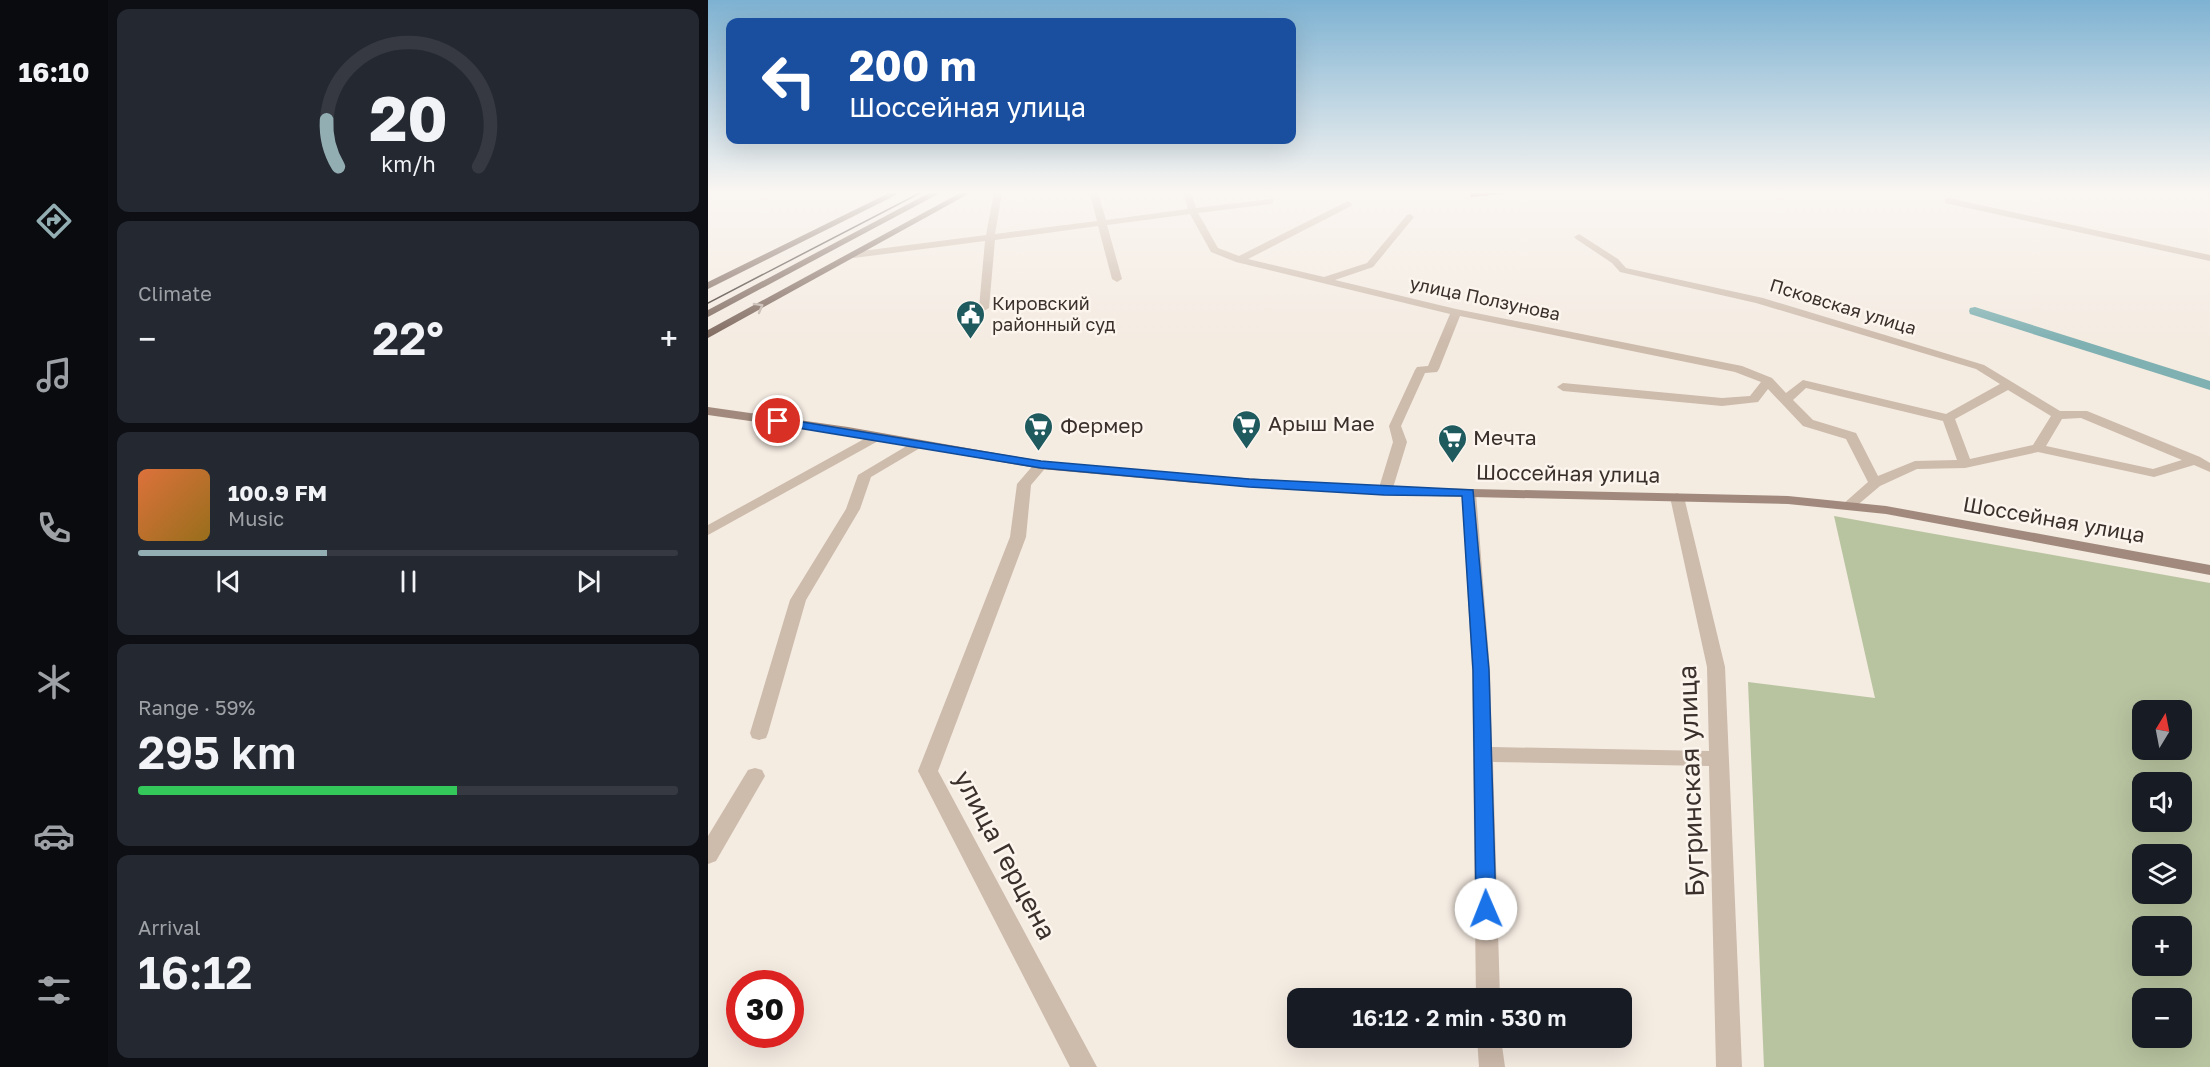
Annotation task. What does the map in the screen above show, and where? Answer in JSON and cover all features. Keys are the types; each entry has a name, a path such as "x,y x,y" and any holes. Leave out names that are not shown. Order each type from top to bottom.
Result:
{"main road":[{"path":"708,286 795,243"},
{"path":"708,314 843,243"},
{"path":"708,335 876,243"}],"street":[{"path":"854,255 958,243"},
{"path":"984,308 990,243"},
{"path":"1106,243 1116,279"},
{"name":"улица Ползунова","path":"1210,243 1214,250 1239,260 1323,281 1456,312 1738,369 1768,381 1808,423 1851,436 1875,483"},
{"path":"1239,260 1272,243"},
{"path":"1323,281 1370,266 1389,243"},
{"name":"Псковская улица","path":"1588,243 1615,261 1623,270 1770,303 1980,367 2058,416"},
{"path":"2140,243 2210,258"},
{"path":"1384,491 1400,442 1395,426 1421,370 1433,369 1456,312"},
{"path":"1563,387 1722,402 1754,399 1768,381"},
{"path":"1786,400 1803,384 1948,418 2008,385"},
{"name":"Шоссейная улица","path":"708,411 1041,465 1195,479 1384,491 1788,500 1849,505 2210,570"},
{"path":"2038,448 2058,416 2084,414 2210,468"},
{"path":"1948,418 1965,464"},
{"path":"708,531 874,437"},
{"path":"759,733 798,600 853,509 865,474 915,445"},
{"path":"1849,505 1875,483 1915,465 1965,464 2038,448 2154,474 2195,460"},
{"name":"улица Герцена","path":"1041,465 1024,484 1018,537 928,771 1084,1067"},
{"path":"1469,492 1481,670 1488,988"},
{"name":"Бугринская улица","path":"1677,497 1716,667 1729,1067"},
{"path":"1483,754 1719,759"},
{"path":"708,855 755,776"},
{"path":"1490,1048 1492,1067"}],"green space":[{"path":"1834,516 2210,583 2210,1067 1764,1067 1748,682 1875,698"}],"waterway":[{"path":"1975,311 2210,386"}],"tram line":[{"path":"708,303 824,243"}],"place":[{"name":"Кировский районный суд","path":"971,340"},
{"name":"Арыш Мае","path":"1247,450"},
{"name":"Фермер","path":"1039,452"},
{"name":"Мечта","path":"1452,464"}],"route":[{"path":"778,421 1041,465 1249,483 1384,491 1469,492 1481,670 1486,909"}]}
